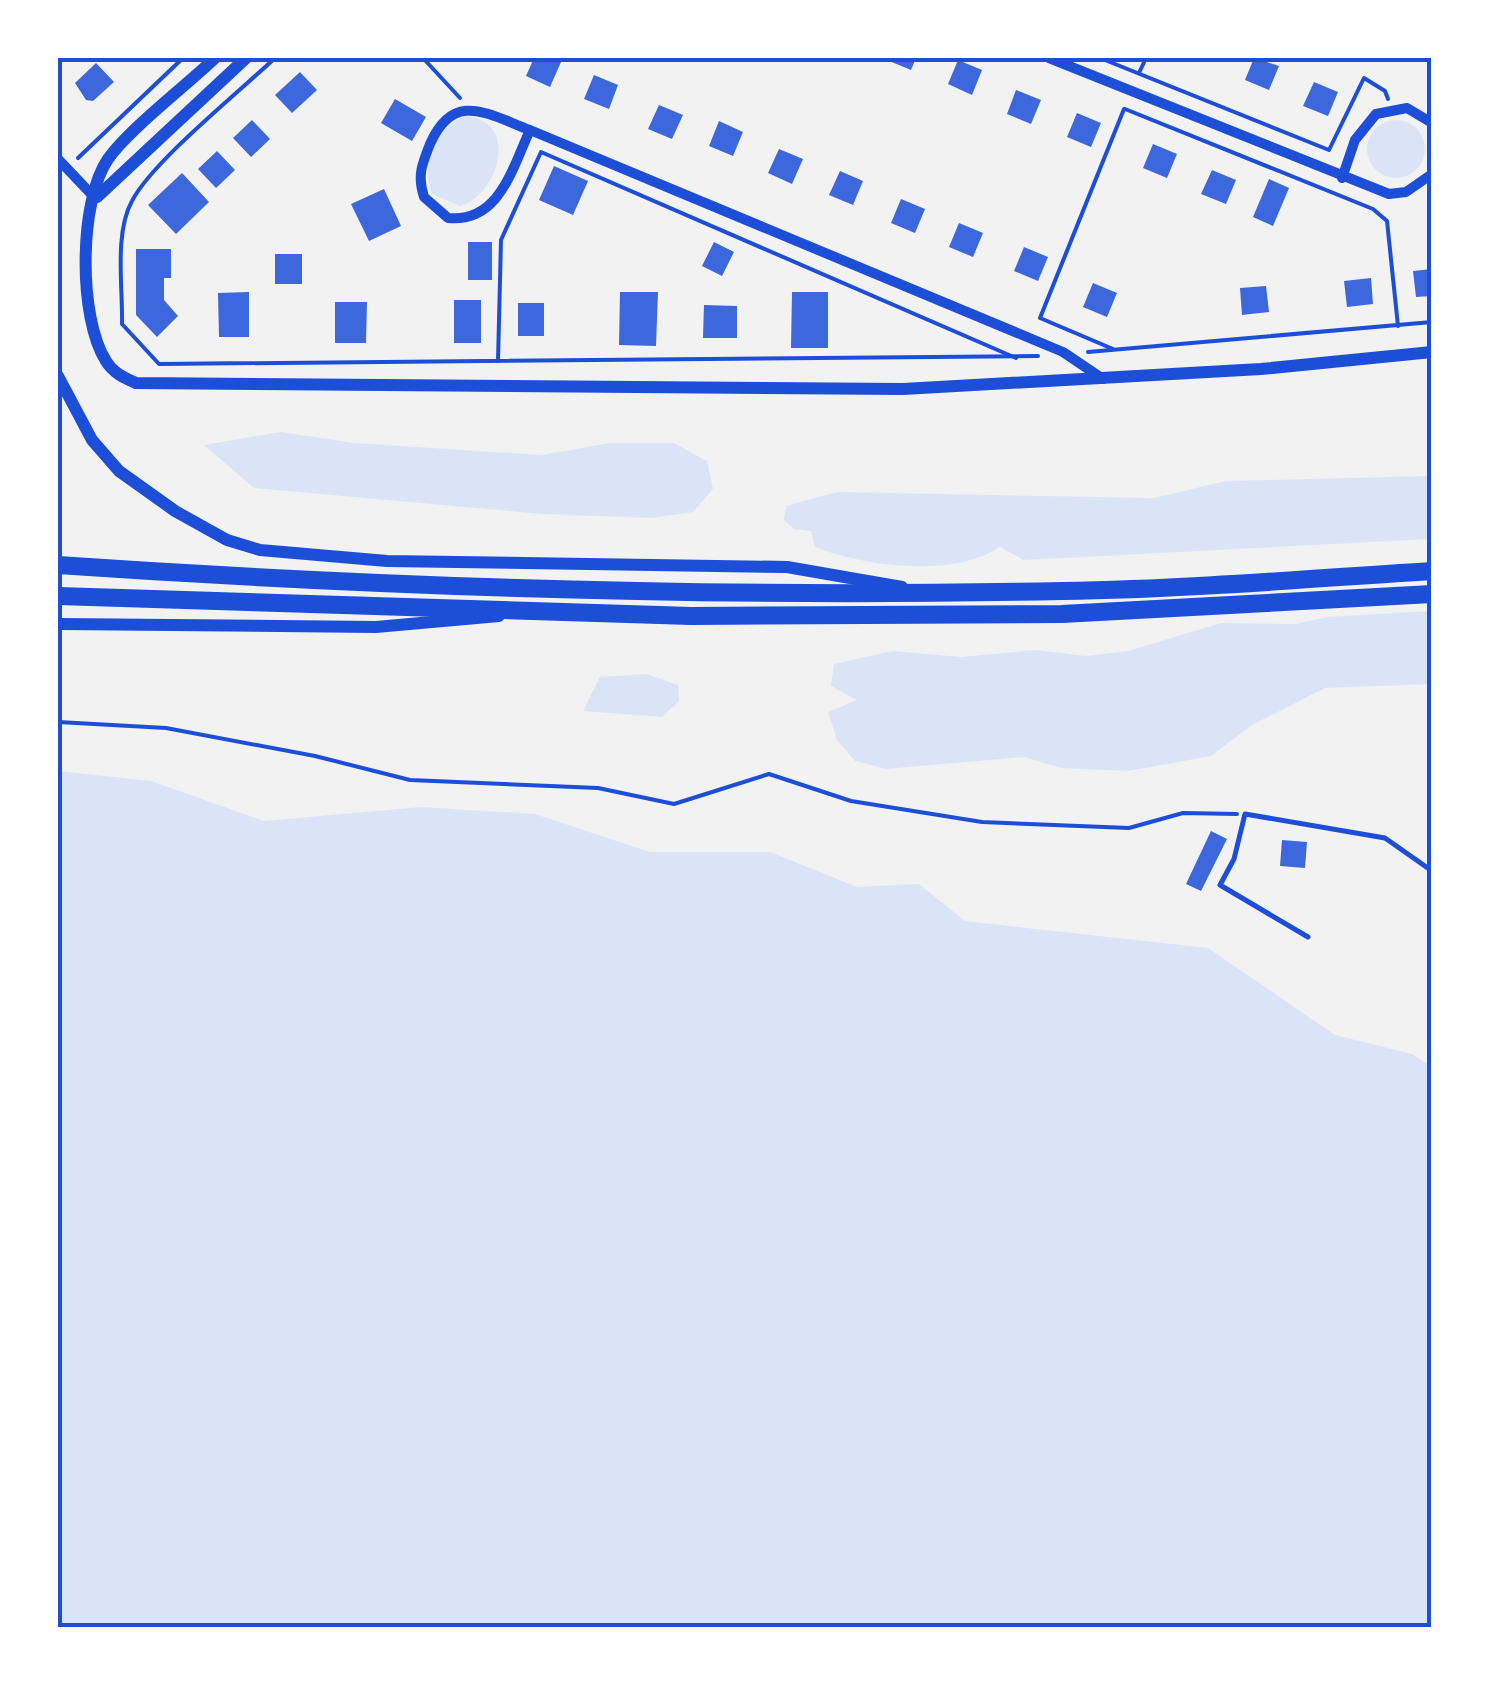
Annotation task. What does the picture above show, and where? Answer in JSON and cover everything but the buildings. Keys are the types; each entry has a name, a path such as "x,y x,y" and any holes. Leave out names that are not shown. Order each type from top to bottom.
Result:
{"highway":[{"path":"58,566 432,584 924,592 1064,591 1432,571"},
{"path":"58,596 518,614 1062,614 1432,594"}],"street":[{"path":"215,58 108,160 95,199 84,277 94,333 106,362 136,384 754,391 1030,385 1432,352"},
{"path":"95,199 246,58"},
{"path":"1049,58 1388,194 1422,185 1432,174"},
{"path":"1342,178 1364,125 1391,108 1408,108 1432,123"},
{"path":"530,130 493,205 464,220 448,218 424,197 421,166 439,123 465,110 530,130 1063,352 1103,378"},
{"path":"58,159 95,199"},
{"path":"58,376 92,440 119,471 175,511 228,540 260,550 387,560 787,567 924,592"},
{"path":"58,624 376,627 518,614"}],"lane":[{"path":"1308,938 1220,885 1234,859 1245,814 1385,838 1432,870"}],"path":[{"path":"67,169 183,58"},
{"path":"275,58 131,201 124,226 122,324 159,364 1019,359 1063,352 1118,351 1432,322"},
{"path":"423,58 458,94 465,110"},
{"path":"1100,58 1329,150 1364,78 1385,92 1391,108"},
{"path":"1139,74 1146,58"},
{"path":"1118,351 1040,318 1124,109 1373,209 1386,222 1398,326"},
{"path":"498,360 501,240 540,152 1019,359"},
{"path":"58,722 166,728 315,756 410,780 598,788 674,804 769,774 850,801 982,822 1129,828 1183,813 1245,814"}],"shaded area":[{"path":"466,116 483,121 493,131 498,159 485,188 460,206 432,194 428,171 439,137"},
{"path":"1396,120 1417,128 1425,149 1417,170 1396,178 1375,170 1367,149 1375,128"},
{"path":"281,432 354,443 542,455 610,443 674,443 707,461 713,489 693,512 652,518 542,514 254,488 204,445"},
{"path":"1431,476 1431,539 1024,560 1000,547 958,563 909,566 859,560 815,547 811,531 794,529 784,520 786,506 837,492 1154,498 1226,481"},
{"path":"1431,611 1431,684 1325,688 1252,725 1211,756 1128,771 1061,768 1024,757 886,769 855,761 837,740 828,712 857,700 831,686 834,664 893,651 961,657 1036,650 1086,656 1128,651 1221,623 1296,624 1327,617"},
{"path":"647,674 678,685 679,701 662,717 583,711 600,677"},
{"path":"58,771 151,781 264,821 421,807 535,814 650,852 770,852 857,887 919,884 965,921 1208,948 1335,1035 1412,1054 1432,1067 1431,1627 58,1627"}]}
